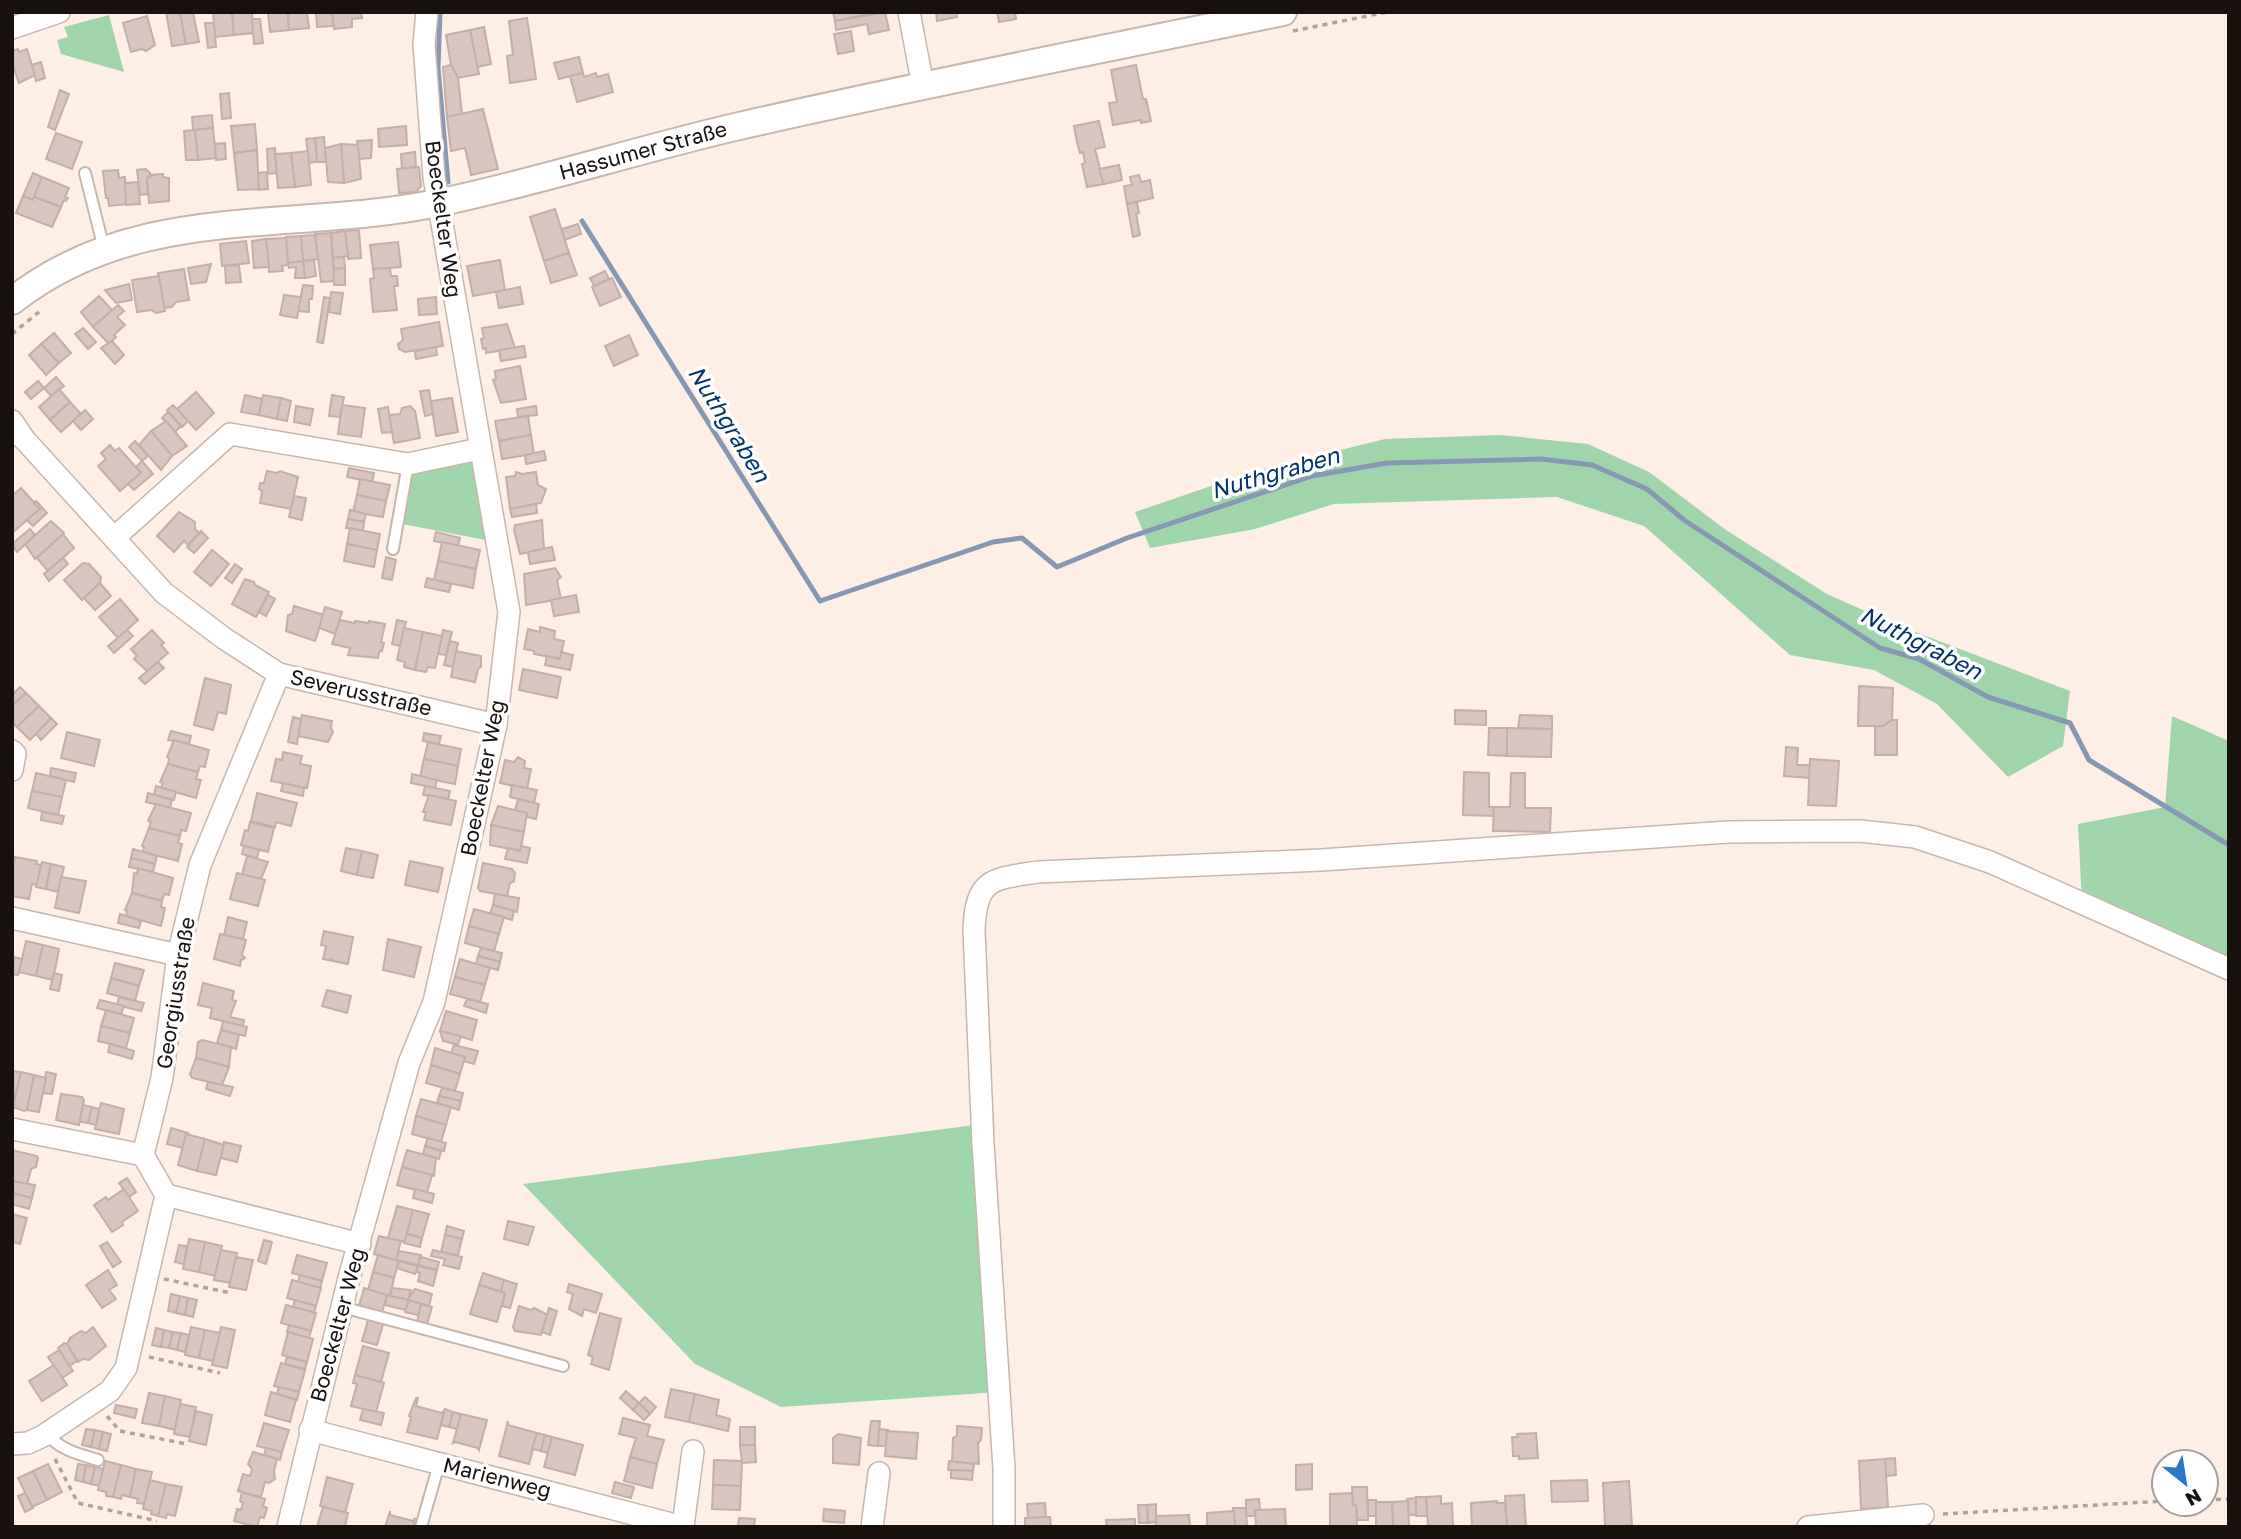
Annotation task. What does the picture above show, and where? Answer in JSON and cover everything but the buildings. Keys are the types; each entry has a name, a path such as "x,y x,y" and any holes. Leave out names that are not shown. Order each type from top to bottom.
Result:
{"street":[{"path":"12,28 59,12"},
{"name":"Boeckelter Weg","path":"288,1527 342,1307 409,1063 434,1002 496,725 509,612 434,177 424,44 427,12"},
{"path":"909,12 923,86"},
{"name":"Hassumer Straße","path":"12,301 54,272 104,249 143,237 183,229 378,212 438,203 733,128 1283,12"},
{"name":"Severusstraße","path":"16,430 164,593 225,639 279,674 496,725"},
{"path":"114,538 230,434 408,464 479,449"},
{"name":"Georgiusstraße","path":"143,1154 162,1078 178,955 201,865 279,674"},
{"path":"12,751 15,754 12,770"},
{"path":"1004,1527 1004,1469 982,1143 974,930 977,898 982,889 1001,877 1038,872 1321,860 1715,832 1860,831 1915,837 1990,862 2229,969"},
{"path":"12,918 178,955"},
{"path":"12,1129 143,1154 166,1195 130,1353 119,1380 110,1391 45,1434 28,1443 12,1444"},
{"path":"166,1195 360,1244"},
{"name":"Marienweg","path":"310,1430 683,1526 693,1451"},
{"path":"872,1527 879,1473"},
{"path":"1808,1527 1923,1515"}],"lane":[{"path":"85,173 104,249"},
{"path":"393,549 408,464"},
{"path":"342,1307 563,1366"},
{"path":"45,1434 66,1450 98,1460"},
{"path":"421,1527 439,1464"}],"path":[{"path":"12,344 12,367"},
{"path":"148,1276 231,1293"},
{"path":"130,1353 220,1373"},
{"path":"94,1402 120,1431 187,1444"},
{"path":"45,1434 78,1503 157,1521"},
{"path":"1923,1515 2150,1501"}],"green space":[{"path":"109,15 124,72 61,54 57,40 68,37 64,27"},
{"path":"1501,435 1588,444 1649,472 1726,530 1827,594 1892,623 2070,691 2063,746 2008,777 1937,704 1874,670 1790,655 1644,526 1557,497 1334,504 1255,529 1150,548 1135,512 1252,472 1385,439"},
{"path":"479,449 496,542 397,523 408,464"},
{"path":"2172,716 2229,741 2229,969 2082,903 2078,824 2165,807"},
{"path":"982,1124 999,1392 781,1407 695,1364 523,1184"}],"waterway":[{"name":"Nuthgraben","path":"440,12 438,68 448,182"},
{"name":"Nuthgraben","path":"582,221 820,601 993,542 1022,538 1057,567 1127,538 1312,476 1387,463 1541,459 1592,465 1647,489 1684,520 1880,648 1919,659 1988,697 2070,723 2089,760 2229,845"}]}
